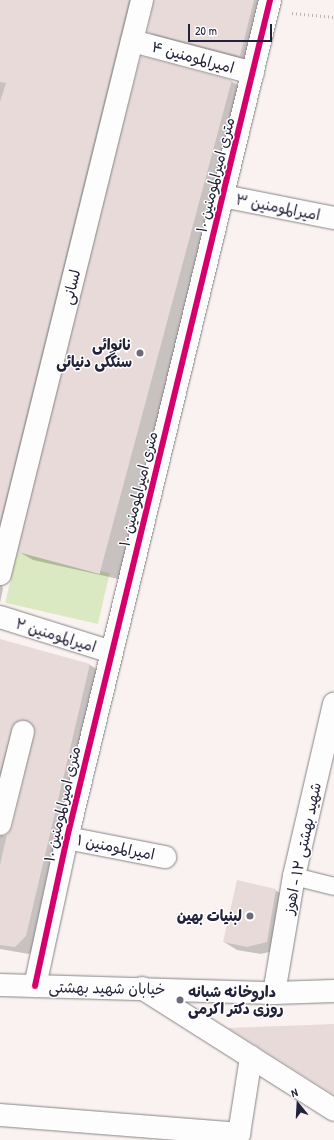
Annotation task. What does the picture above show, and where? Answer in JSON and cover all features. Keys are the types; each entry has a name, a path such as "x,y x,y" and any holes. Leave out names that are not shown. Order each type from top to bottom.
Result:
{"street":[{"name":"لسانی","path":"0,574 142,0"},
{"name":"۱۰ متری امیرالمومنین","path":"35,986 67,838 269,6"},
{"name":"امیرالمومنین ۴","path":"132,41 253,73"},
{"name":"امیرالمومنین ۳","path":"223,196 334,218"},
{"name":"امیرالمومنین ۲","path":"0,617 112,652"},
{"name":"شهید بهشتی ۱۲ - اهوز","path":"274,993 294,876 334,704"},
{"path":"2,812 24,732"},
{"name":"امیرالمومنین ۱","path":"67,838 166,856"},
{"name":"خیابان شهید بهشتی","path":"0,985 274,993 334,991"},
{"path":"142,988 334,1110"},
{"path":"0,1115 239,1134 252,1057"}],"lane":[{"path":"294,876 334,886"}],"path":[{"path":"269,6 334,16"}],"green space":[{"path":"17,552 110,573 98,624 5,603"}],"building":[{"path":"0,0 129,0 0,522 0,102 6,83 0,82"},
{"path":"154,0 254,0 240,56 147,32"},
{"path":"141,56 232,80 100,574 9,550"},
{"path":"0,639 90,664 26,936 15,947 0,945 0,865 7,834 12,827 35,729 26,720 14,724 0,772"},
{"name":"لبنیات بهین","path":"237,880 276,889 267,942 247,947 223,942"},
{"path":"334,1024 334,1095 228,1028 309,1025"}],"cycle path":[{"path":"35,986 67,838 270,0"}],"place":[{"name":"نانوائی سنگکی دنیائی","path":"140,353"},
{"name":"لبنیات بهین","path":"250,916"},
{"name":"داروخانه شبانه روزی دکتر اکرمی","path":"180,1000"}]}
